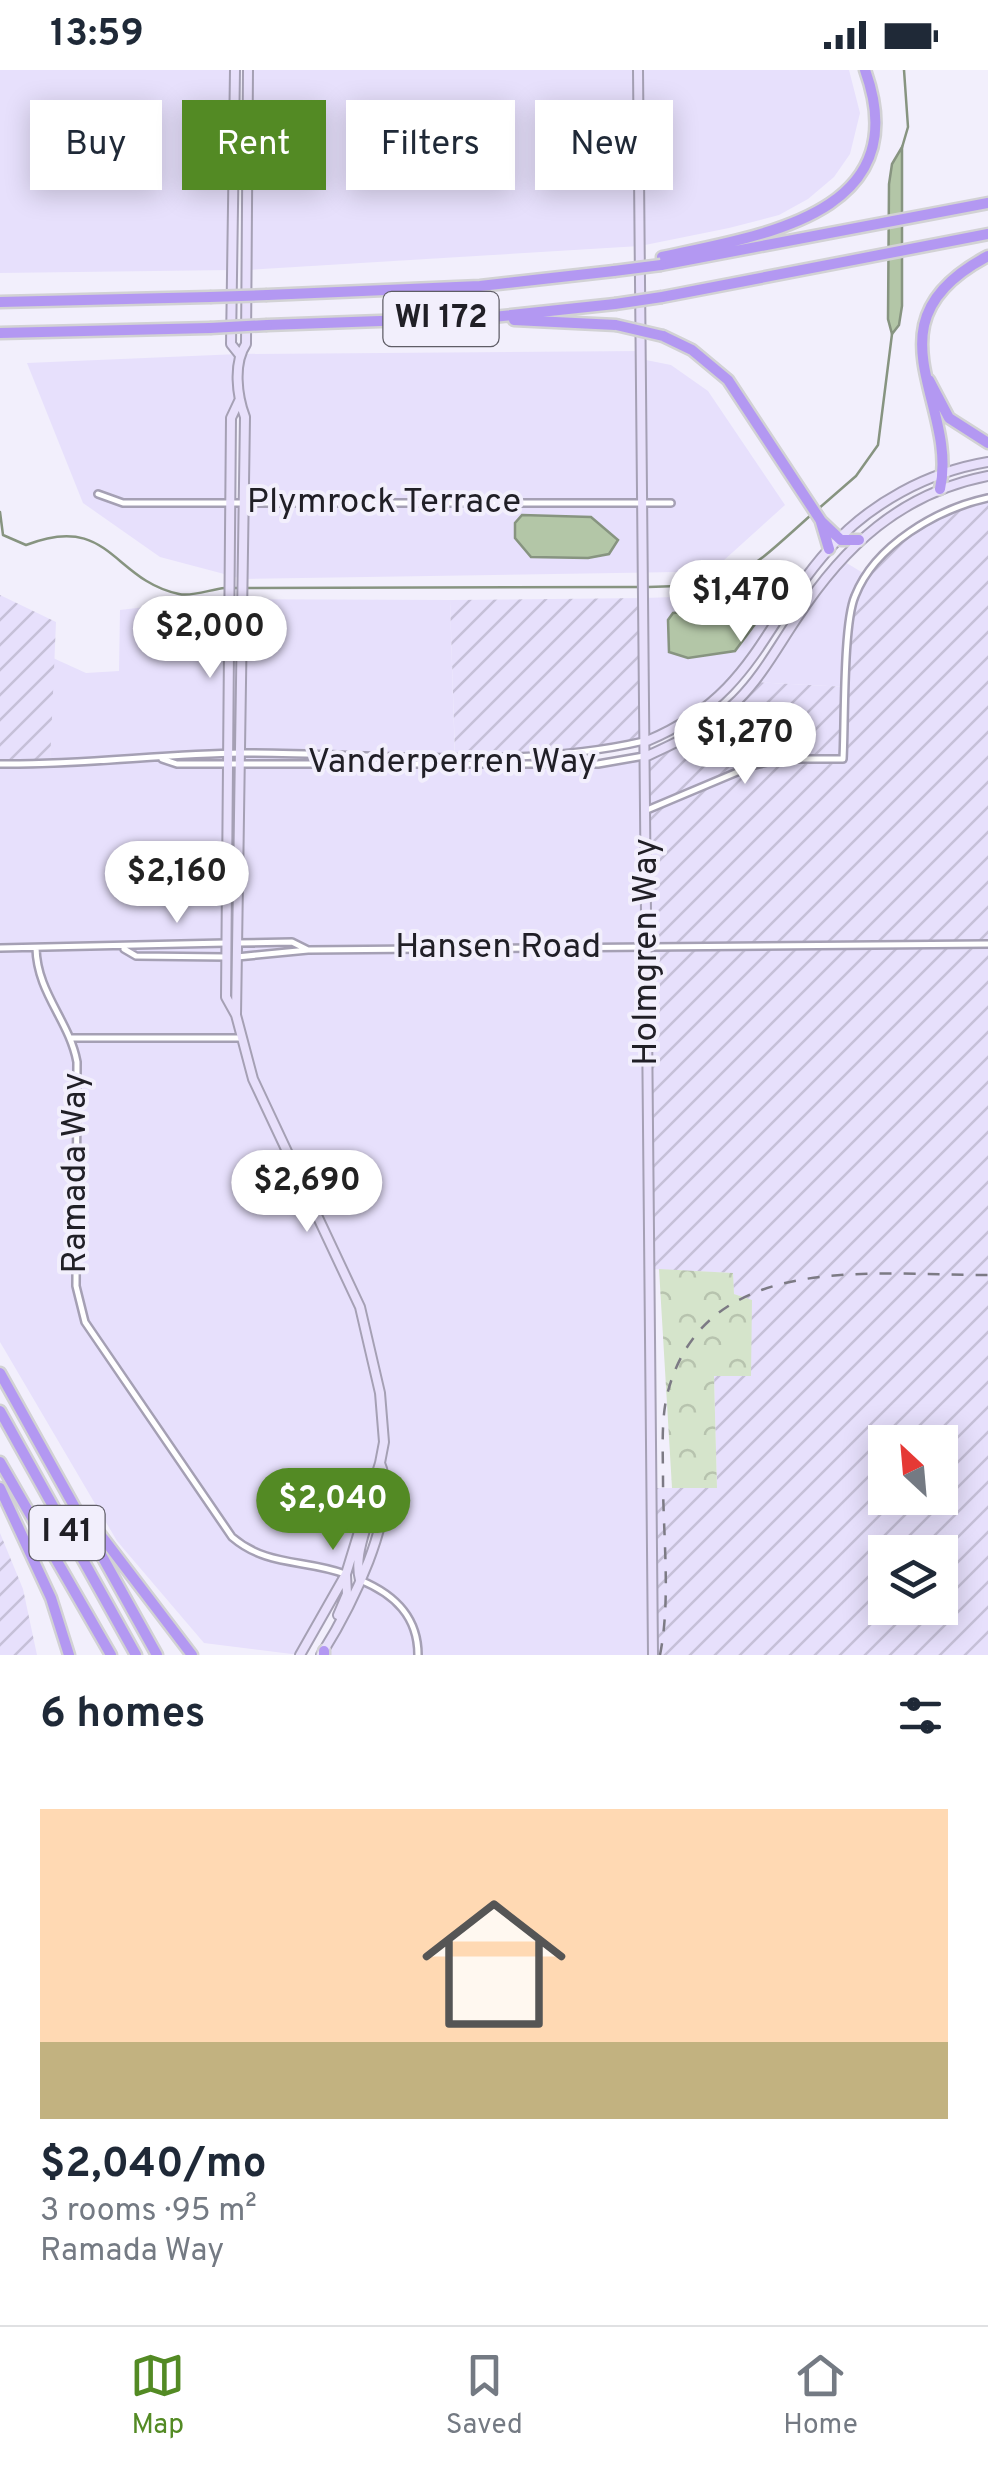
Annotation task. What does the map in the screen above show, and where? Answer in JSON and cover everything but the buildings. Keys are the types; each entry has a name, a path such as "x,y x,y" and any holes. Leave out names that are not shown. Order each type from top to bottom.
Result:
{"highway":[{"path":"662,261 781,229 843,194 868,162 875,136 876,108 865,70"},
{"name":"WI 172","path":"0,302 480,286 618,271 988,203"},
{"name":"WI 172","path":"0,332 493,317 662,297 988,234"},
{"path":"940,489 943,473 922,360 927,321 943,291 988,256"},
{"path":"493,317 616,326 663,336 718,369 806,494 821,521 829,549"},
{"path":"0,342 27,332"},
{"path":"922,360 941,408 960,428 988,444"},
{"path":"821,521 839,539 859,540"},
{"path":"0,1373 158,1655"},
{"name":"I 41","path":"0,1411 136,1655"},
{"path":"33,1432 109,1550 192,1655"},
{"name":"I 41","path":"0,1462 111,1655"},
{"path":"0,1488 48,1590 69,1655"}],"street":[{"path":"235,70 231,344 238,354 239,401 244,417 236,1014 253,1079 350,1283 368,1332 384,1442 346,1574 300,1655"},
{"path":"238,354 246,344 248,70"},
{"name":"Holmgren Way","path":"638,70 653,1655"},
{"path":"236,1014 226,996 225,943 231,418 239,401"},
{"name":"Vanderperren Way","path":"0,764 162,760 177,764 241,758 578,752 647,740 684,722 743,674 839,539 885,502 943,473 988,462"},
{"name":"Vanderperren Way","path":"241,758 598,764 647,756 716,720 738,700 840,559 888,516 940,489 988,476"},
{"name":"Plymrock Terrace","path":"98,494 118,502 671,504"},
{"path":"647,810 754,765 843,759 855,594 890,550 918,526 951,509 988,498"},
{"name":"Hansen Road","path":"0,948 124,949 136,944 292,942 308,950"},
{"name":"Hansen Road","path":"124,949 136,956 238,957 308,950 988,944"},
{"name":"Ramada Way","path":"36,948 42,987 71,1038 78,1074 76,1286 86,1322 232,1538 267,1559 321,1566 346,1574"},
{"path":"71,1038 240,1038"},
{"path":"323,1654 360,1580 387,1479 380,1463"},
{"path":"360,1580 359,1555 374,1507 372,1478"},
{"path":"323,1654 347,1594 346,1574"},
{"path":"360,1580 400,1604 412,1624 418,1655"}],"shaded area":[{"path":"0,70 235,70 235,100 182,100 182,190 233,190 232,270 0,273"},
{"path":"248,70 849,70 860,113 850,154 834,177 808,199 779,215 729,228 640,246 247,270 247,190 326,190 326,100 248,100"},
{"path":"902,147 902,306 899,325 892,334 888,319 889,184 892,164"},
{"path":"641,351 641,359 671,365 708,391 785,505 723,561 678,572 243,579 160,557 83,503 27,363 239,354","holes":["239,403 245,417 242,501 230,501 231,418"]},
{"path":"988,498 988,1655 653,1655 653,1488 717,1488 714,1375 751,1300 734,1294 732,1273 650,1269 647,756 716,720 755,682 847,687 851,614 860,587 890,550 934,517"},
{"path":"522,515 591,517 618,540 609,554 588,558 531,557 515,538 515,523"},
{"path":"840,559 868,576 847,687 755,682"},
{"path":"759,584 804,584 716,698 647,741 644,598 737,595"},
{"path":"0,595 56,622 50,765 0,764"},
{"path":"644,598 647,741 578,752 455,754 450,600"},
{"path":"213,599 450,600 455,763 598,764 647,756 653,1655 326,1655 371,1553 387,1479 380,1464 346,1574 300,1655 204,1643 117,1541 0,1342 0,764 50,765 53,658 86,673 119,671 120,610"},
{"path":"750,600 758,605 758,620 735,651 688,658 669,652 668,620 673,613 719,609"},
{"path":"0,1533 23,1589 37,1655 0,1655"}],"green space":[{"path":"659,1269 733,1273 734,1294 752,1300 751,1376 714,1376 717,1488 672,1488"}],"waterway":[{"path":"901,151 908,127 904,70"},
{"path":"817,510 856,476 878,445 892,334"},
{"path":"0,512 3,535 26,545 54,537 76,537 94,542 157,587 184,595 225,588"},
{"path":"648,587 703,584 739,573 811,515"},
{"path":"233,588 640,587"}],"railway":[{"path":"660,1655 666,1590 664,1416 667,1395 687,1348 717,1314 755,1293 798,1280 846,1275 988,1275"}]}
